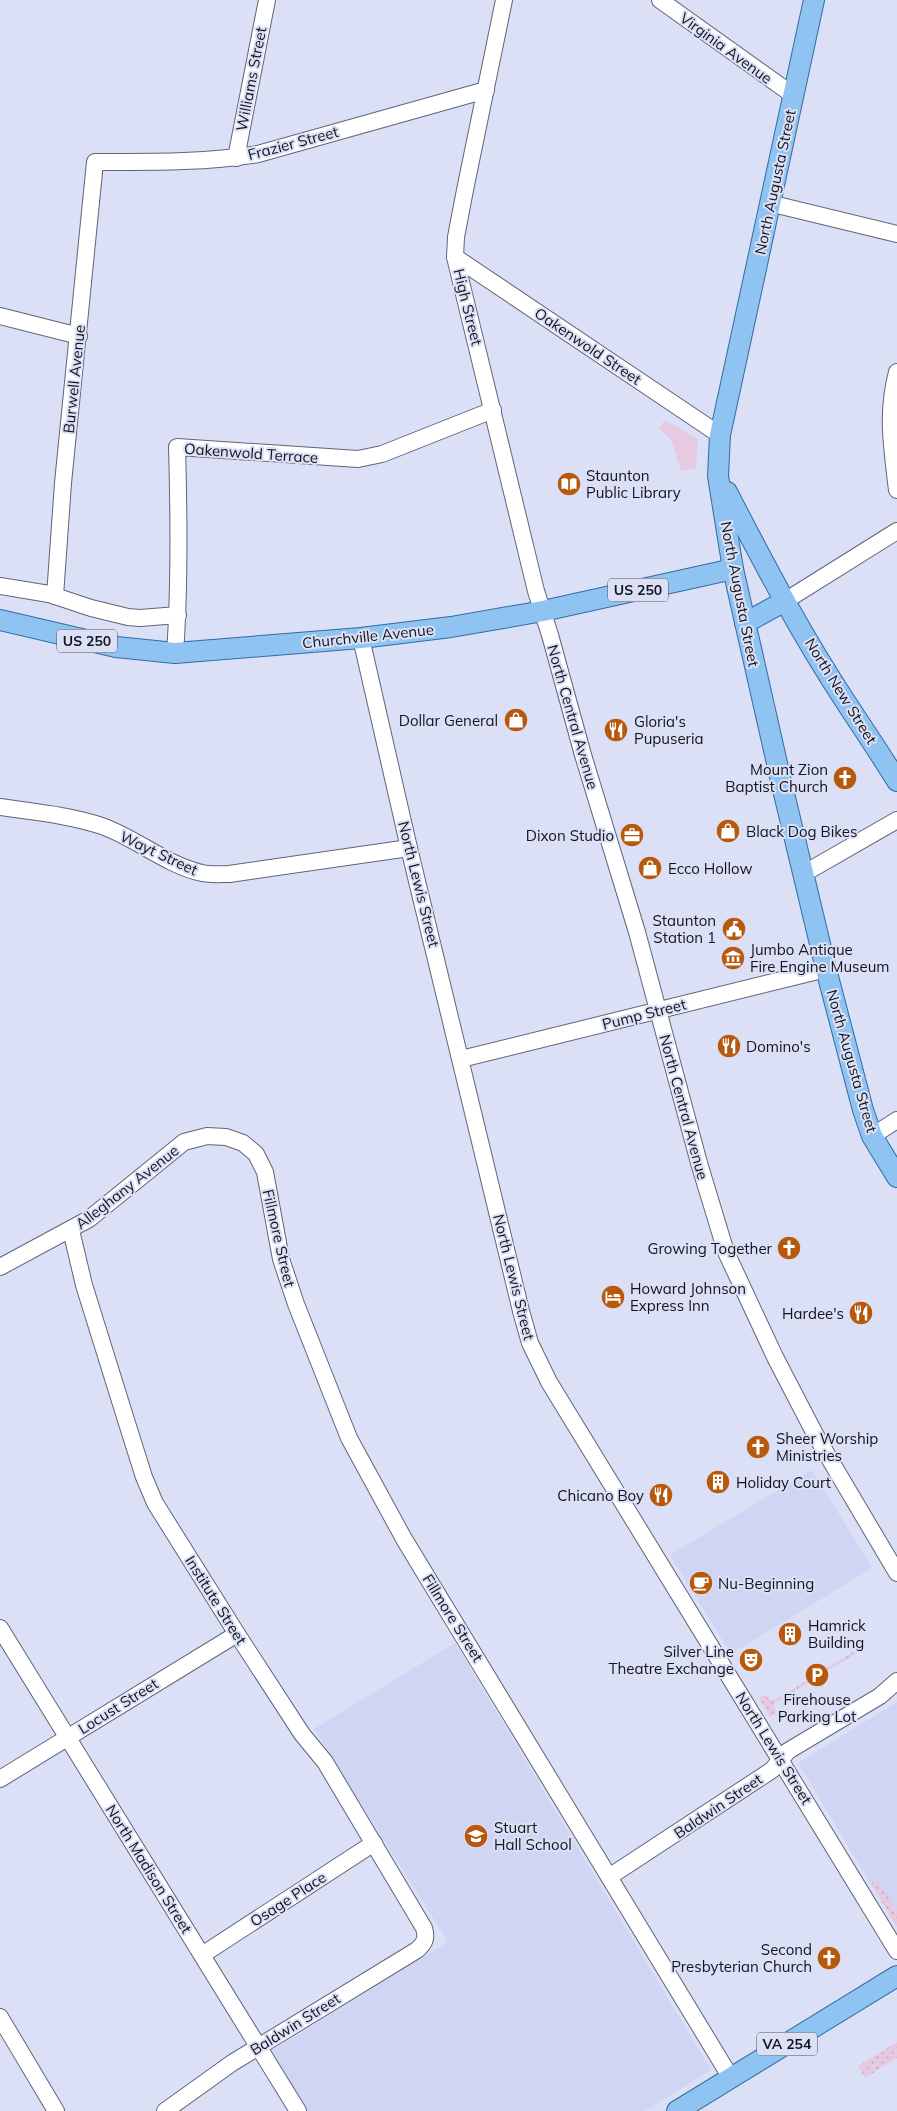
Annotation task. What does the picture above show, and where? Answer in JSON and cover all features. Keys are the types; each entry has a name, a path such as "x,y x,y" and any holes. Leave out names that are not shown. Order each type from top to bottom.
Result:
{"main road":[{"name":"North Augusta Street","path":"814,0 720,435 718,476 733,569 826,969 860,1100 872,1136 897,1177"},
{"name":"North New Street","path":"718,476 784,600 847,704 871,738 897,781"},
{"name":"Churchville Avenue","path":"0,620 116,647 175,653 361,638 451,627 543,611 733,569"},
{"path":"745,623 784,600"},
{"name":"VA 254","path":"677,2111 897,1976"}],"street":[{"name":"Williams Street","path":"236,158 267,0"},
{"name":"High Street","path":"504,0 456,237 455,257 536,591 543,611"},
{"name":"Virginia Avenue","path":"660,0 793,95"},
{"name":"Frazier Street","path":"95,162 172,162 236,158 258,154 486,90"},
{"name":"Burwell Avenue","path":"55,596 63,483 95,162"},
{"path":"769,203 897,234"},
{"name":"Oakenwold Street","path":"455,257 720,435"},
{"path":"0,316 79,336"},
{"path":"897,372 890,431 897,490"},
{"name":"Oakenwold Terrace","path":"175,653 180,535 177,447 358,459 382,454 493,410"},
{"path":"784,600 897,531"},
{"path":"0,586 55,596 91,608 128,617 178,615"},
{"name":"North Central Avenue","path":"543,611 583,754 616,859 715,1219 732,1268 775,1357 826,1454 897,1573"},
{"name":"North Lewis Street","path":"361,638 409,848 527,1334 539,1363 897,1951"},
{"name":"Wayt Street","path":"0,807 82,820 104,827 166,858 196,871 210,874 229,874 409,848"},
{"path":"803,874 897,820"},
{"name":"Pump Street","path":"461,1059 826,969"},
{"path":"872,1136 897,1120"},
{"name":"Alleghany Avenue","path":"0,1267 71,1230 98,1213 179,1145 206,1136 231,1138"},
{"name":"Fillmore Street","path":"231,1138 251,1148 262,1163 281,1259 296,1304 348,1438 404,1539 731,2078"},
{"name":"Institute Street","path":"71,1230 84,1285 146,1483 155,1502 302,1734 325,1762 424,1928 426,1939"},
{"name":"North Madison Street","path":"0,1628 298,2111"},
{"name":"Locust Street","path":"0,1779 237,1634"},
{"name":"Baldwin Street","path":"609,1878 772,1770 788,1752 880,1696 897,1681"},
{"name":"Osage Place","path":"202,1955 374,1843"},
{"name":"Baldwin Street","path":"164,2111 232,2063 417,1950 426,1939"},
{"path":"0,2016 56,2111"}],"shaded area":[{"path":"665,420 698,439 696,468 681,471 672,441 659,428"},
{"path":"812,1470 872,1568 731,1654 670,1555"},
{"name":"Stuart Hall School","path":"455,1643 711,2070 645,2111 308,2111 271,2051 448,1942 314,1729"},
{"path":"853,1652 855,1654 774,1704 776,1713 770,1717 759,1698 764,1695 773,1701"},
{"path":"897,1702 897,1927 798,1763"},
{"path":"877,1880 897,1911 897,1927 871,1884"},
{"path":"897,2042 897,2058 865,2078 858,2066"}],"place":[{"name":"Staunton Public Library","path":"569,484"},
{"name":"Dollar General","path":"516,720"},
{"name":"Gloria's Pupuseria","path":"616,730"},
{"name":"Mount Zion Baptist Church","path":"845,778"},
{"name":"Black Dog Bikes","path":"728,831"},
{"name":"Dixon Studio","path":"632,835"},
{"name":"Ecco Hollow","path":"650,868"},
{"name":"Staunton Station 1","path":"734,929"},
{"name":"Jumbo Antique Fire Engine Museum","path":"733,958"},
{"name":"Domino's","path":"729,1046"},
{"name":"Growing Together","path":"789,1248"},
{"name":"Howard Johnson Express Inn","path":"613,1297"},
{"name":"Hardee's","path":"861,1313"},
{"name":"Sheer Worship Ministries","path":"758,1447"},
{"name":"Holiday Court","path":"718,1482"},
{"name":"Chicano Boy","path":"661,1495"},
{"name":"Nu-Beginning","path":"701,1583"},
{"name":"Hamrick Building","path":"790,1634"},
{"name":"Silver Line Theatre Exchange","path":"751,1660"},
{"name":"Firehouse Parking Lot","path":"817,1675"},
{"name":"Stuart Hall School","path":"476,1836"},
{"name":"Second Presbyterian Church","path":"829,1958"}]}
